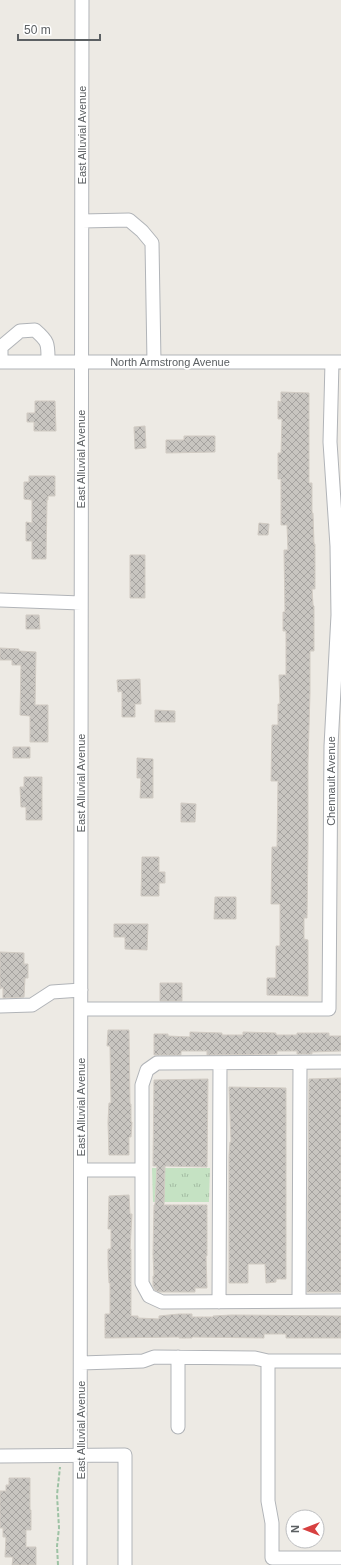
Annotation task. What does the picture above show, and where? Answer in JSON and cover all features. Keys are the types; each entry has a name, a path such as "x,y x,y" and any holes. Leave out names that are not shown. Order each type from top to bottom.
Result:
{"street":[{"name":"East Alluvial Avenue","path":"80,1565 82,0"},
{"path":"82,221 129,220 142,231 152,243 154,362"},
{"path":"1,362 1,347 20,331 35,330 46,339 48,348 48,362"},
{"name":"North Armstrong Avenue","path":"1,362 336,362"},
{"name":"Chennault Avenue","path":"81,1009 329,1009 336,806 331,724 338,615 337,546 330,442 336,362"},
{"path":"0,600 81,603"},
{"path":"0,1006 32,1005 52,992 81,990"},
{"path":"299,1301 300,1062"},
{"path":"341,1062 157,1063 147,1070 142,1085 142,1283 149,1296 162,1302 341,1301"},
{"path":"219,1302 220,1063"},
{"path":"81,1170 142,1170"},
{"path":"81,1363 143,1361 154,1357 255,1358 268,1361 341,1361"},
{"path":"178,1358 178,1427"},
{"path":"268,1361 268,1501 272,1523 272,1558 335,1560"},
{"path":"0,1456 81,1456 125,1454 125,1565"}],"path":[{"path":"58,1565 57,1546 59,1528 57,1495 60,1470"}],"green space":[{"path":"152,1168 210,1168 209,1202 153,1202"}],"building":[{"path":"281,392 309,393 309,483 312,483 312,513 315,544 315,589 312,589 314,606 314,651 310,651 307,918 304,918 304,939 308,940 308,996 267,995 267,978 276,978 276,946 280,946 280,904 271,904 272,847 277,847 278,781 271,781 272,725 278,725 278,704 280,704 279,675 286,675 286,631 283,631 283,612 285,612 284,550 288,550 287,525 281,525 281,479 278,479 278,453 281,453 282,419 278,419 278,401 281,402"},
{"path":"35,401 55,401 56,431 34,431 34,422 27,422 27,413 35,413"},
{"path":"145,426 146,448 135,449 134,427"},
{"path":"184,436 215,436 215,452 166,453 166,440 184,440"},
{"path":"29,476 55,476 55,496 48,496 47,500 46,559 32,559 32,541 26,541 26,522 32,523 32,500 24,499 24,482 29,482"},
{"path":"259,523 269,524 268,535 258,535"},
{"path":"130,555 145,555 145,598 130,598"},
{"path":"26,615 39,615 40,629 26,629"},
{"path":"0,648 36,652 35,705 48,705 48,742 30,742 30,716 20,715 21,665 12,665 12,660 0,660"},
{"path":"140,679 141,704 135,704 135,717 122,717 122,691 118,692 117,680"},
{"path":"155,710 175,711 175,722 155,722"},
{"path":"13,747 30,747 30,758 13,758"},
{"path":"137,758 153,759 153,798 140,798 141,778 137,778"},
{"path":"24,777 42,777 42,820 26,820 26,807 21,807 20,787 24,787"},
{"path":"181,803 196,804 195,822 181,822"},
{"path":"142,857 159,857 159,872 165,872 165,883 159,883 159,896 141,896"},
{"path":"215,897 236,897 236,919 214,919"},
{"path":"114,924 148,924 147,950 125,949 125,937 114,937"},
{"path":"0,952 24,953 24,964 28,964 28,978 25,978 24,997 3,998 3,987 0,989"},
{"path":"160,983 182,983 182,1001 160,1001"},
{"path":"108,1030 129,1030 130,1104 132,1122 131,1137 129,1137 129,1155 109,1155 108,1122 109,1103 111,1103 110,1046 107,1046"},
{"path":"190,1032 222,1033 222,1035 243,1035 243,1032 276,1033 276,1035 297,1035 297,1033 329,1033 329,1036 341,1036 341,1051 312,1052 312,1054 297,1054 297,1051 277,1051 277,1054 207,1055 207,1051 181,1051 181,1055 154,1055 154,1034 190,1037"},
{"path":"341,1078 341,1292 307,1292 309,1079"},
{"path":"208,1079 207,1167 165,1166 164,1205 207,1205 207,1288 195,1288 195,1292 159,1292 155,1290 153,1286 154,1205 157,1166 153,1166 154,1080"},
{"path":"229,1087 286,1088 286,1279 276,1279 276,1282 266,1283 265,1264 248,1264 248,1283 229,1283 229,1156 231,1142"},
{"path":"129,1195 130,1214 132,1214 130,1249 131,1316 138,1316 138,1318 159,1319 159,1316 179,1314 192,1314 192,1317 232,1315 341,1316 341,1338 286,1338 286,1334 264,1334 264,1338 105,1338 105,1314 110,1314 108,1249 111,1249 111,1229 108,1229 109,1196"},
{"path":"9,1478 30,1478 31,1530 26,1530 26,1547 36,1547 36,1565 12,1565 13,1557 5,1557 6,1537 3,1537 3,1528 0,1528 0,1491 6,1491 6,1485 9,1485"}]}
